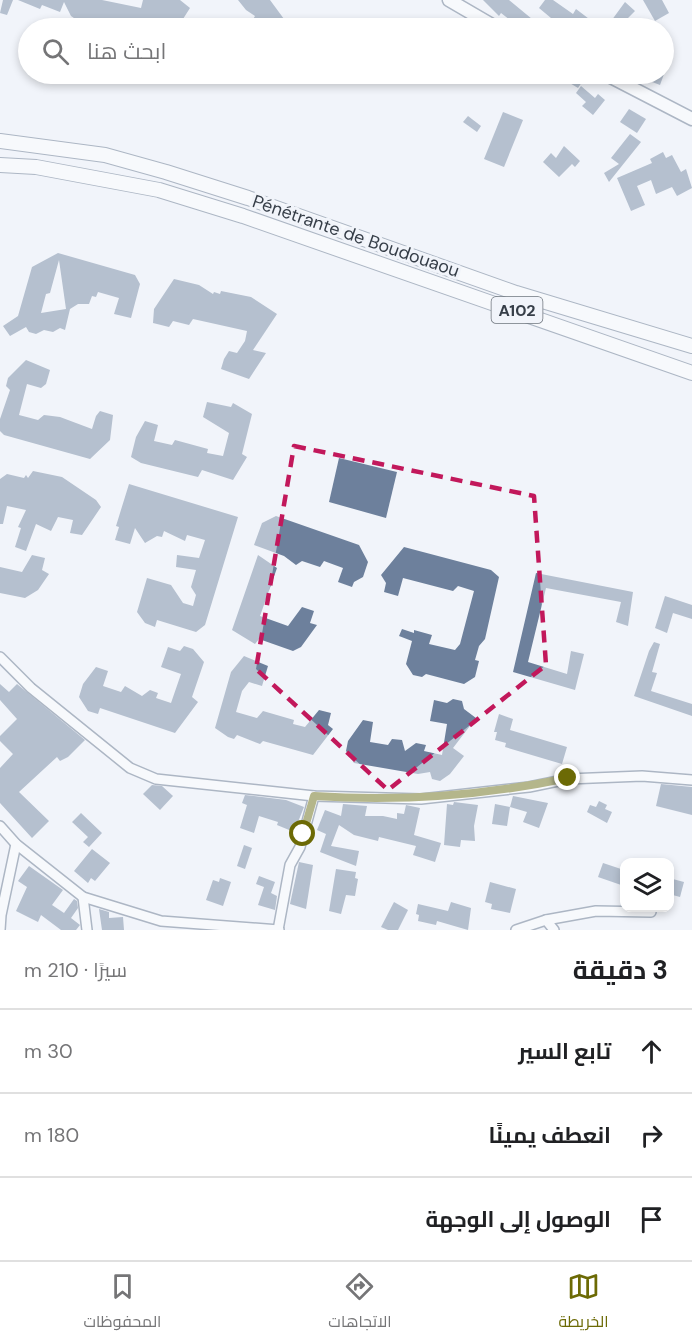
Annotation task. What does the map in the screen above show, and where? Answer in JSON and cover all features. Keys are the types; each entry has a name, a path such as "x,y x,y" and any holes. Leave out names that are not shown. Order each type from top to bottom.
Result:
{"highway":[{"name":"Pénétrante de Boudouaou","path":"0,141 105,155 248,198 516,293 692,346"},
{"name":"Pénétrante de Boudouaou","path":"0,165 36,167 159,190 341,250 692,373"}],"main road":[{"path":"449,0 480,18"},
{"path":"624,84 692,119"}],"street":[{"path":"0,657 31,688 130,768 156,779 314,796 421,799 529,787 568,778 642,776 692,780"},
{"path":"0,826 16,844 83,897 161,926 279,930 290,865 300,847 314,796"},
{"path":"0,930 5,874 16,844"},
{"path":"83,897 87,930"},
{"path":"516,930 546,920 596,911 620,911"},
{"path":"546,920 554,930"}],"highlighted area":[{"path":"294,446 534,496 546,665 388,790 256,669"}],"building":[{"path":"3,0 13,0 7,15 0,13"},
{"path":"18,0 102,0 141,8 143,0 180,0 190,8 184,18 74,18 64,2 60,12 42,5 40,9"},
{"path":"238,0 270,0 283,18 254,18 255,16"},
{"path":"483,0 509,0 531,18 507,18 501,13 499,16"},
{"path":"545,0 553,0 573,14 576,9 588,18 551,18 539,8"},
{"path":"643,0 662,0 669,13 660,18 653,18"},
{"path":"625,2 635,11 628,18 613,18"},
{"path":"581,86 595,98 598,94 605,100 593,115 582,106 586,102 576,93"},
{"path":"629,109 646,119 637,133 620,122"},
{"path":"503,112 523,120 504,167 484,159"},
{"path":"468,116 481,126 477,132 463,122"},
{"path":"630,134 641,142 609,182 604,173 619,164 611,158"},
{"path":"564,146 580,161 575,167 572,164 559,177 543,162 551,153 556,158"},
{"path":"663,152 666,158 672,155 681,172 686,169 692,188 677,196 672,187 656,194 651,180 637,186 645,205 631,211 617,178 652,163 650,159"},
{"path":"58,253 135,275 140,284 131,318 114,314 119,298 98,292 96,297 92,296 89,304 78,304 70,309 65,330 60,328 53,332 44,330 36,334 29,332 26,327 10,336 3,326 18,316 32,267","holes":["59,260 66,309 41,313 46,294 50,293"]},
{"path":"174,279 199,285 213,294 214,292 220,294 221,291 251,297 277,314 253,350 266,353 249,379 221,369 229,351 237,353 245,341 247,331 193,319 189,325 173,321 169,327 153,323 154,309"},
{"path":"26,360 50,370 46,384 41,388 27,384 19,415 38,420 44,415 60,417 92,429 100,411 113,415 110,440 90,459 4,435 0,431 0,419 10,390 6,386 8,378"},
{"path":"207,402 231,407 233,403 252,414 242,454 247,457 233,480 202,470 198,477 141,463 131,457 136,437 145,421 158,425 154,441 172,445 175,440 208,449 207,453 223,456 229,433 203,417"},
{"path":"339,458 397,472 386,518 329,502"},
{"path":"33,471 62,477 96,500 101,507 82,535 70,533 73,520 58,517 51,531 36,524 26,551 15,547 21,528 18,527 26,510 7,506 3,524 0,524 0,479 7,474 24,478 26,475 28,478"},
{"path":"129,484 238,517 205,625 196,632 157,620 155,627 145,623 137,612 147,578 171,585 183,603 193,606 196,595 191,587 196,570 176,567 177,555 199,558 205,540 187,535 185,541 164,531 162,537 157,536 145,543 135,528 130,544 115,540 119,527 116,526"},
{"path":"276,516 359,545 368,562 363,577 354,582 352,587 338,582 343,568 324,561 320,567 302,561 296,565 284,556 254,545 262,523"},
{"path":"404,547 491,570 499,577 485,639 479,646 475,660 479,661 475,677 464,684 426,674 422,677 413,675 406,664 412,641 399,636 402,629 414,633 414,630 432,635 429,644 455,650 460,644 474,591 458,586 453,591 403,578 398,596 384,592 386,583 381,575"},
{"path":"32,555 45,558 42,570 49,574 38,590 25,598 0,593 0,567 22,572"},
{"path":"258,555 277,568 260,616 288,626 302,607 314,611 310,623 317,625 301,647 293,651 259,639 255,644 232,630"},
{"path":"536,573 633,592 628,626 616,622 621,602 546,588 528,662 567,674 571,651 584,654 575,690 513,672"},
{"path":"665,596 692,605 692,619 673,613 667,633 655,628"},
{"path":"654,642 660,644 652,672 657,673 651,691 692,704 692,716 634,696"},
{"path":"184,646 193,649 204,662 192,697 198,702 175,733 100,708 98,714 88,711 79,697 83,684 96,667 108,671 103,686 121,692 125,686 142,696 150,690 158,693 156,698 171,703 181,674 161,667 168,647 180,651"},
{"path":"244,656 268,666 262,686 249,682 242,691 236,712 257,718 263,711 294,720 293,724 305,727 319,710 331,713 328,725 333,729 313,755 263,741 260,744 237,735 234,739 215,728 231,672"},
{"path":"0,684 9,692 17,684 85,740 68,757 60,761 57,757 19,792 49,821 32,838 0,803 0,768 13,754 0,741 0,736 17,719 0,700"},
{"path":"453,699 462,701 464,709 476,718 453,748 464,756 450,774 440,781 432,779 430,772 418,774 354,763 346,751 348,741 363,720 373,722 370,742 388,745 392,739 402,740 405,751 416,743 426,745 424,751 442,755 447,724 430,721 434,700 447,703"},
{"path":"499,714 513,719 510,730 567,747 562,764 505,747 506,743 495,740 497,732 494,732"},
{"path":"661,784 692,787 692,815 656,806"},
{"path":"152,785 162,786 173,796 160,810 143,794"},
{"path":"245,795 286,800 304,807 294,832 277,825 278,822 259,816 254,833 240,828 247,805 242,803"},
{"path":"513,796 548,803 539,828 523,822 527,812 510,807"},
{"path":"599,801 607,805 605,809 612,812 607,823 587,812 590,805 596,807"},
{"path":"454,802 478,805 474,826 475,841 461,840 460,847 444,845 447,804 453,805"},
{"path":"343,804 367,806 365,816 397,819 397,813 404,814 406,805 420,808 414,835 441,843 435,862 413,855 416,846 379,837 378,841 354,835 339,825 331,846 359,851 356,866 320,852 326,834 317,830 325,810 341,816"},
{"path":"495,804 510,807 507,826 492,824"},
{"path":"81,813 102,833 89,847 83,842 88,837 72,822"},
{"path":"244,845 252,848 245,869 237,866"},
{"path":"92,849 110,863 95,881 91,878 88,883 74,871"},
{"path":"299,862 313,865 306,909 290,904"},
{"path":"603,863 620,869 620,885 598,877"},
{"path":"29,866 63,890 52,905 64,913 74,899 77,901 78,908 71,918 80,925 76,930 61,930 41,915 38,922 16,911 27,887 18,881"},
{"path":"336,869 356,872 355,878 358,879 355,896 346,895 341,914 329,911"},
{"path":"259,876 275,882 271,893 277,896 275,910 258,905 264,887 256,884"},
{"path":"220,878 231,882 223,906 206,900 213,880 219,882"},
{"path":"674,879 684,882 680,897 674,895"},
{"path":"490,882 516,889 510,913 491,909 492,904 485,902"},
{"path":"394,902 408,910 398,930 388,930 381,927"},
{"path":"451,902 471,908 468,930 437,921 436,925 418,921 419,915 416,914 418,904 448,911"},
{"path":"99,909 109,912 109,918 123,917 124,930 102,930"}],"route":[{"path":"303,834 314,796 421,799 529,787 568,778"}]}
